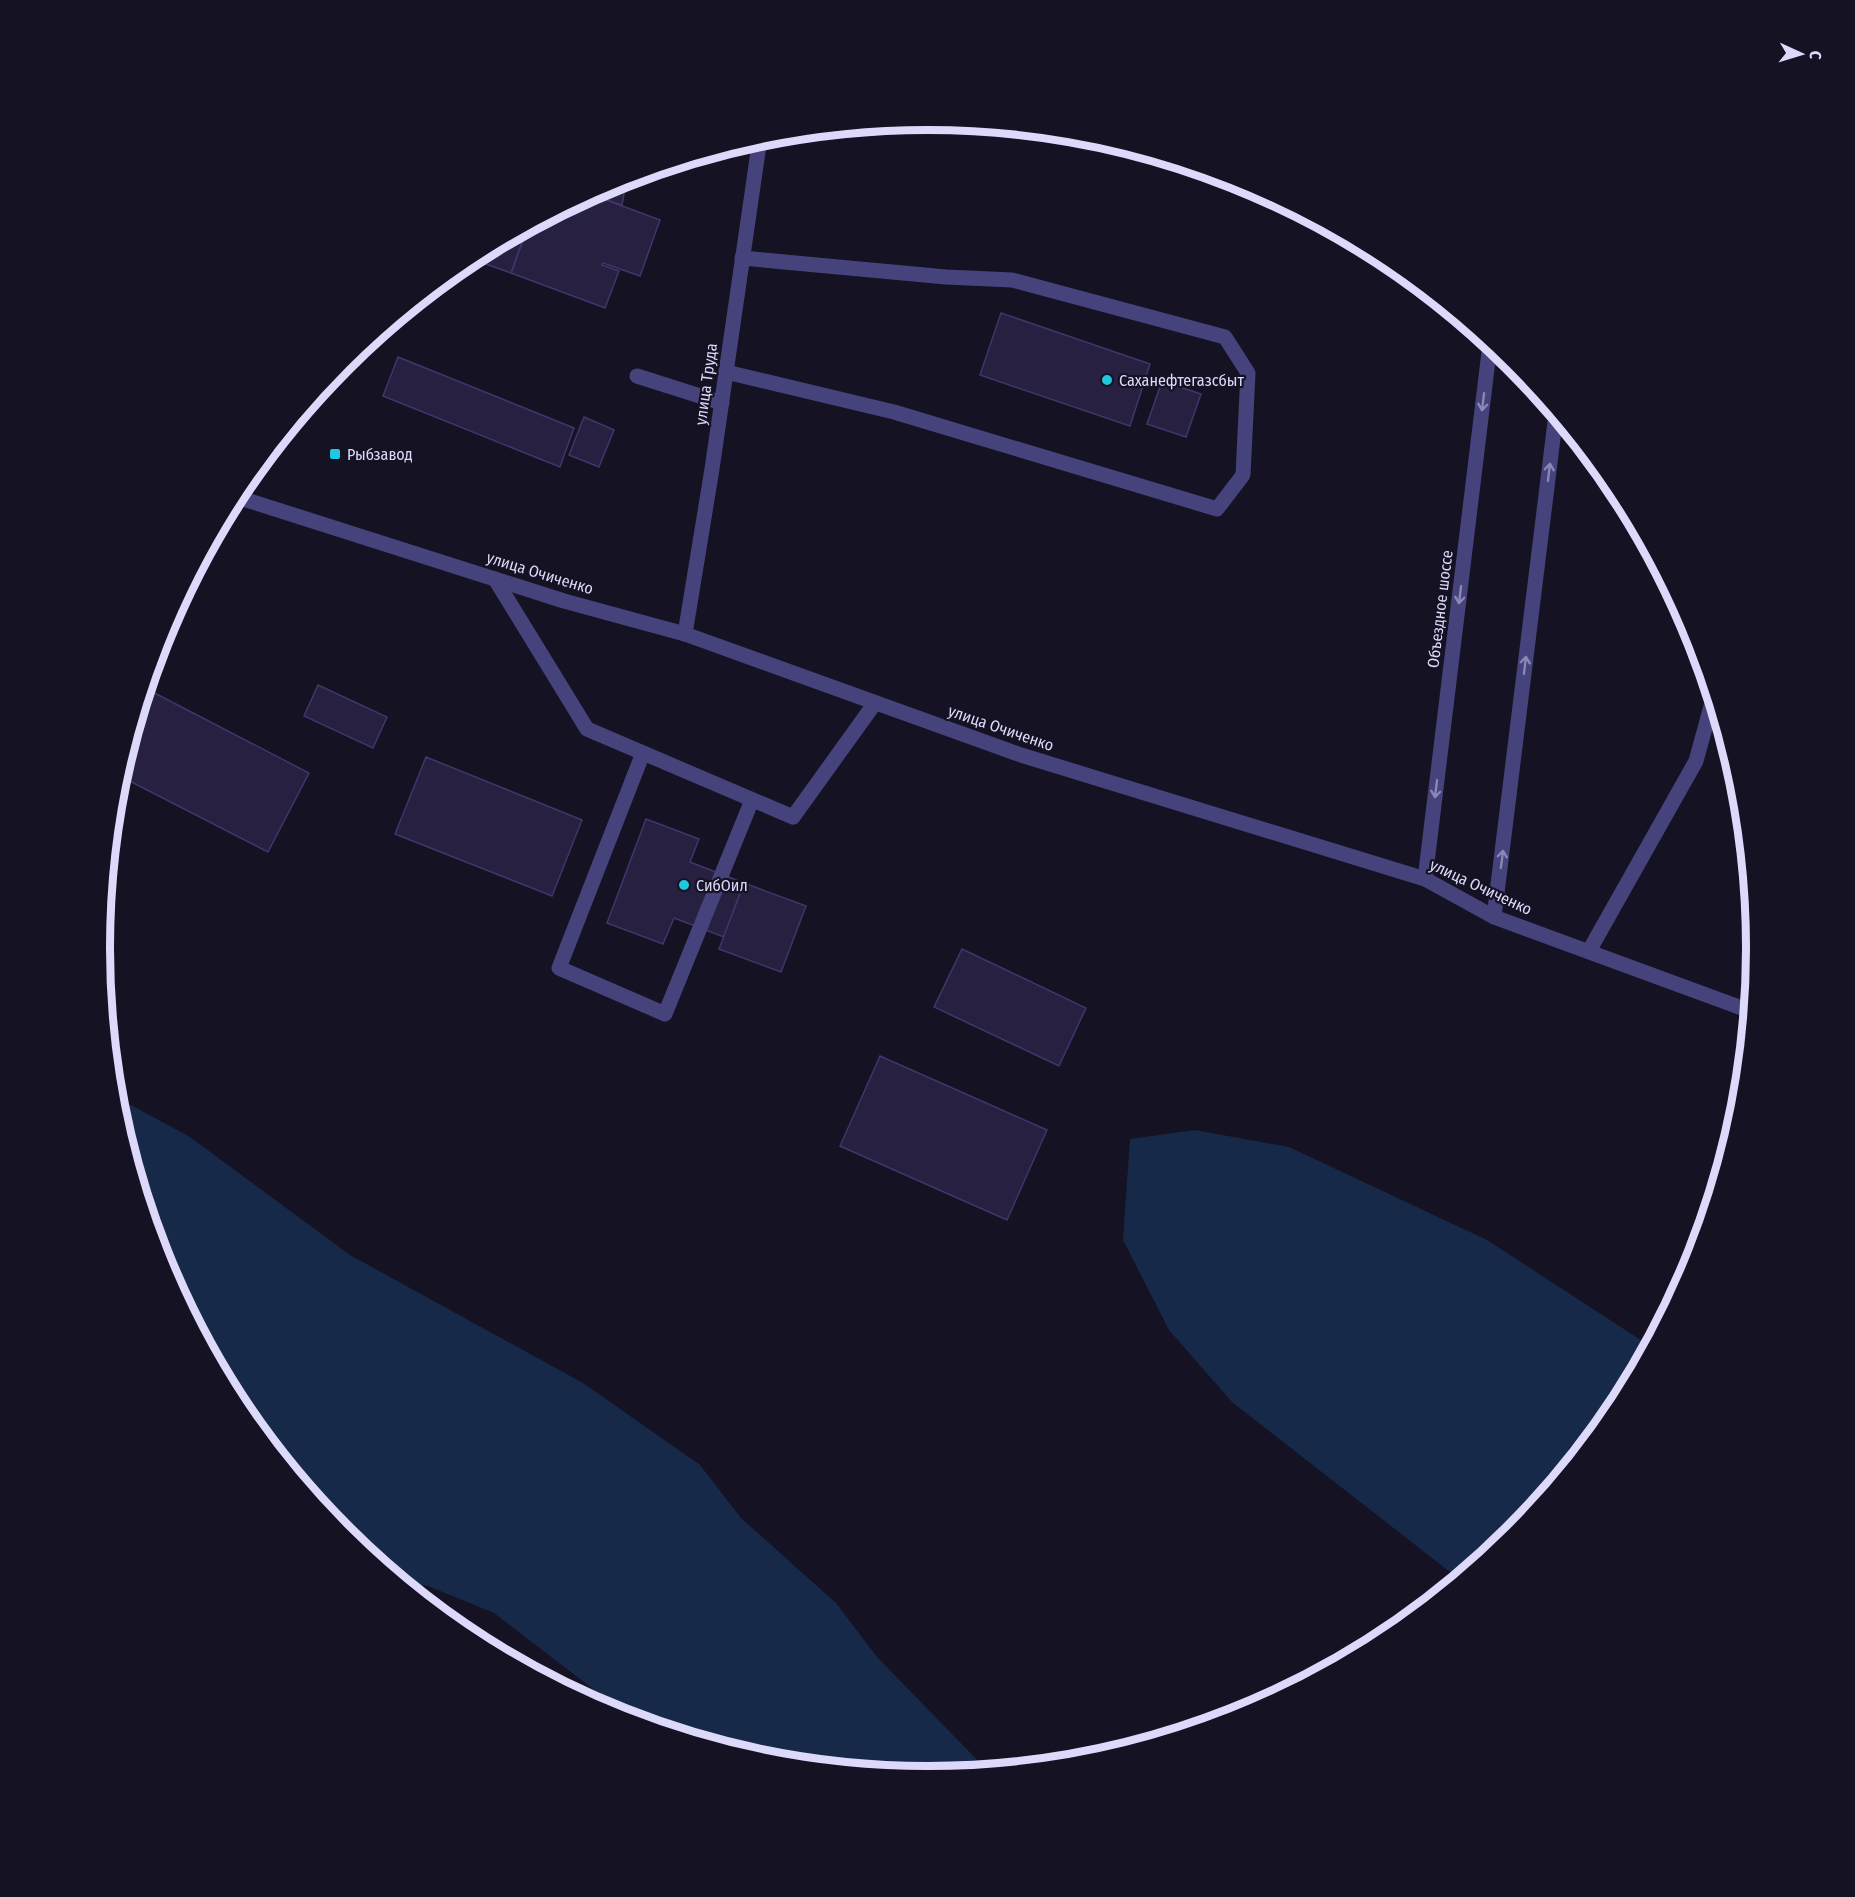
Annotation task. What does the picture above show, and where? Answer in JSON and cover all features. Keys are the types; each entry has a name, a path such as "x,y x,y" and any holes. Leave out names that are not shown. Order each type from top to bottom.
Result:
{"street":[{"name":"улица Труда","path":"685,634 722,403 758,148"},
{"path":"726,372 894,412 1217,509 1244,475 1248,374 1225,337 1012,280 946,277 742,258"},
{"name":"Объездное шоссе","path":"1425,879 1489,354"},
{"path":"637,376 722,403"},
{"path":"1494,917 1555,424"},
{"name":"улица Очиченко","path":"244,499 564,601 685,634 1022,755 1425,879 1494,917 1743,1009"},
{"path":"495,579 587,729 794,817 875,703"},
{"path":"1589,951 1696,761 1710,711"},
{"path":"643,753 559,968 665,1014 752,800"}],"water":[{"path":"124,1103 190,1137 350,1255 583,1383 700,1465 741,1518 836,1603 877,1657 982,1765 874,1765 821,1760 716,1739 665,1723 610,1702 494,1613 428,1586 413,1583 388,1564 349,1527 312,1488 247,1403 194,1310 172,1262 137,1160"},
{"path":"1195,1130 1289,1147 1487,1240 1644,1342 1608,1403 1543,1488 1506,1527 1453,1575 1232,1402 1169,1330 1123,1240 1130,1139"}],"building":[{"path":"625,189 622,205 602,198"},
{"path":"602,198 660,220 640,276 603,263 602,265 619,271 605,308 511,273 524,237"},
{"path":"524,238 511,273 482,263"},
{"path":"1001,313 1150,364 1130,426 980,375"},
{"path":"398,357 574,428 560,467 383,396"},
{"path":"1162,381 1201,394 1186,437 1147,424"},
{"path":"584,417 614,430 599,467 569,455"},
{"path":"318,685 387,717 373,748 304,716"},
{"path":"151,691 309,773 268,852 127,780"},
{"path":"426,757 582,820 552,896 395,834"},
{"path":"646,819 699,839 690,862 744,883 724,937 674,918 663,944 607,923"},
{"path":"744,883 806,906 781,972 719,949"},
{"path":"962,949 1086,1008 1059,1066 934,1007"},
{"path":"880,1056 1047,1130 1007,1220 840,1146"}],"place":[{"name":"Саханефтегазсбыт","path":"1107,380"},
{"name":"Рыбзавод","path":"335,454"},
{"name":"СибОил","path":"684,885"}]}
